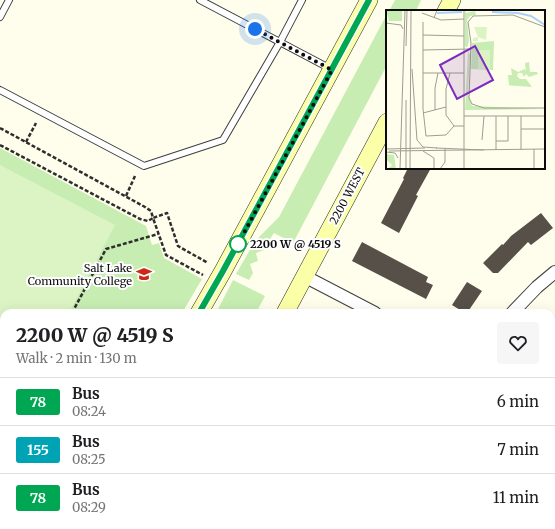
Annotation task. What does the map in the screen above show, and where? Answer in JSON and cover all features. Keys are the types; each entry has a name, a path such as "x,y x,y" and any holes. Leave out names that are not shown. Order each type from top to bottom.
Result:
{"street":[{"path":"201,309 369,0"},
{"path":"447,10 452,0"},
{"name":"2200 WEST","path":"287,309 386,124"},
{"path":"516,309 537,287 555,272"},
{"path":"304,276 367,309"}],"lane":[{"path":"0,17 9,0"},
{"path":"200,0 332,70"},
{"path":"0,90 144,166 223,140 280,42 302,0"}],"path":[{"path":"26,142 36,123"},
{"path":"0,128 151,211 166,255 203,276"},
{"path":"0,145 140,219 148,221 167,214 178,246 208,263"},
{"path":"126,196 135,176"},
{"path":"74,309 106,249 158,234"}],"green space":[{"path":"395,0 421,0 416,10 390,10"},
{"path":"386,16 386,67 293,243 274,233 270,239 262,242 264,250 256,253 258,261 250,264 253,273 249,280 236,274 255,241 279,217"},
{"path":"0,148 146,226 152,245 159,243 164,258 202,279 184,309 0,309"},
{"path":"0,165 115,225 71,309 0,309"},
{"path":"233,280 265,296 258,309 218,309"}],"building":[{"path":"408,169 430,169 416,195 418,196 399,233 381,223 404,179 403,178"},
{"path":"541,213 553,228 531,245 528,242 498,273 493,273 483,263 511,236"},
{"path":"362,242 428,277 426,282 433,285 426,299 352,261"},
{"path":"467,282 482,291 470,309 458,309 452,305"}],"bus line":[{"name":"78","path":"201,309 369,0"}],"place":[{"name":"2200 W @ 4519 S","path":"238,244"},
{"name":"Salt Lake Community College","path":"144,274"}],"route":[{"path":"238,244 332,70 255,29"}]}
